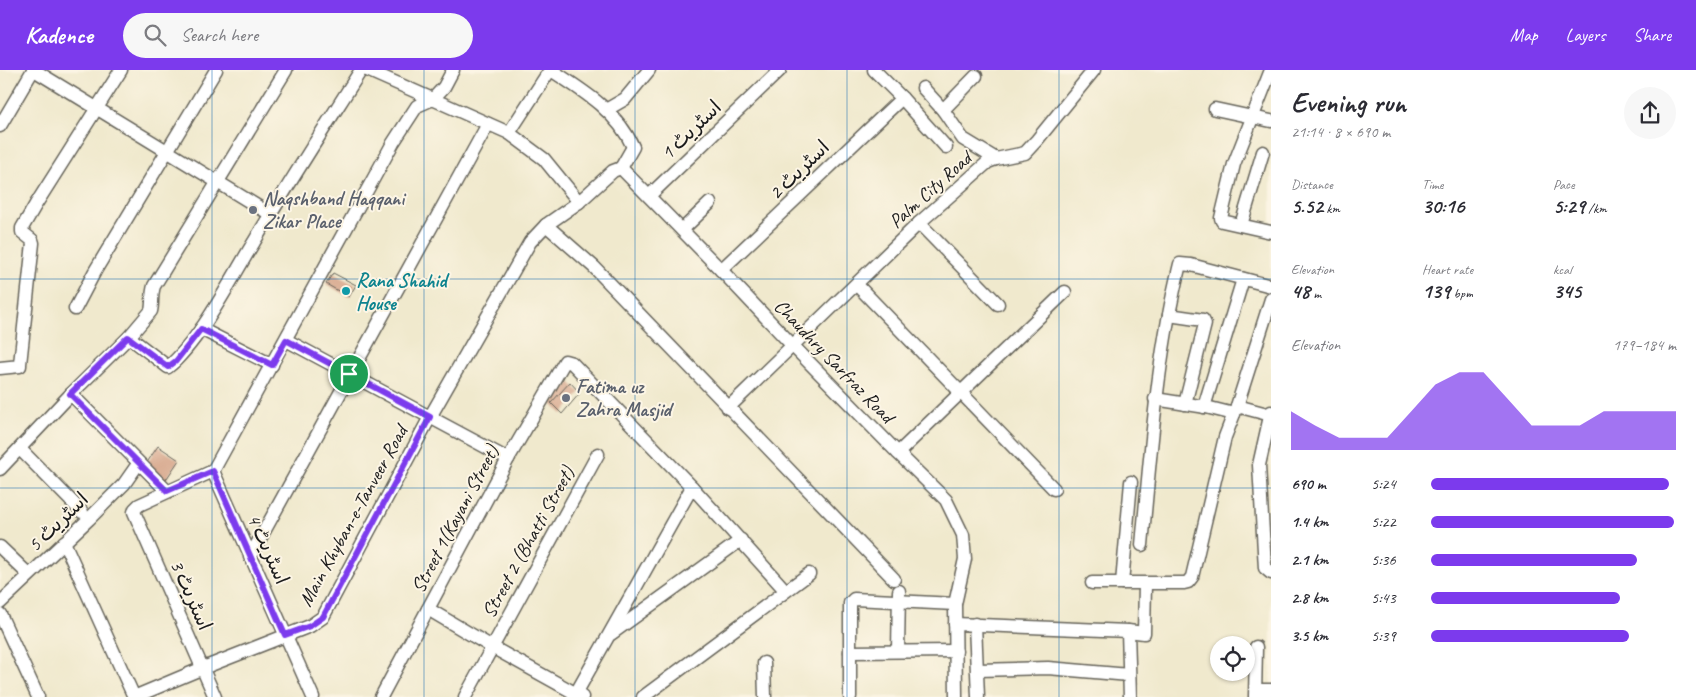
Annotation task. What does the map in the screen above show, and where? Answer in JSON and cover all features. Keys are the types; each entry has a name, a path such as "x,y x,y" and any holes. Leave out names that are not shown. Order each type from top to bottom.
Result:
{"street":[{"path":"0,126 34,70 270,214"},
{"path":"0,368 16,368 20,366 33,243 22,232 22,228 121,70"},
{"path":"75,309 95,271 169,151 216,70"},
{"path":"0,469 151,311 151,295 154,286 286,70"},
{"path":"128,337 168,367 176,361 201,329 270,214 361,70"},
{"path":"367,70 509,133 544,159 582,199"},
{"path":"70,394 167,491 213,471 393,143 417,106 433,99 444,87 452,70"},
{"path":"509,133 550,70 587,93 606,110 627,134 633,148 621,168"},
{"path":"606,110 625,99 649,70"},
{"name":"اسٹریٹ 1","path":"649,196 780,70"},
{"path":"874,70 946,147"},
{"name":"Palm City Road","path":"728,408 920,223 988,162 1025,153 1094,70"},
{"path":"1271,70 1234,164 1221,218 1222,221 1271,232"},
{"path":"943,110 976,76"},
{"path":"923,88 943,110 963,139 996,159"},
{"name":"اسٹریٹ 2","path":"721,270 902,98"},
{"path":"1214,109 1271,121"},
{"path":"250,557 488,124"},
{"path":"1241,225 1263,152"},
{"name":"Chaudhry Sarfraz Road","path":"621,168 793,346 946,500 963,534 965,559 955,604 956,697"},
{"name":"Main Khyban-e-Tanveer Road","path":"134,697 310,626 323,617 430,417 530,242 546,225 582,199 613,171 621,168"},
{"path":"682,230 710,203"},
{"path":"920,223 998,304"},
{"path":"546,225 594,268 894,579"},
{"path":"1142,545 1155,399 1180,264 1191,265 1271,286"},
{"path":"1204,407 1244,279"},
{"path":"857,285 1054,489"},
{"path":"898,453 1065,292"},
{"path":"1092,583 1184,583 1188,582 1192,577 1225,437 1236,410 1271,299"},
{"path":"1169,316 1203,320 1205,324 1185,404"},
{"path":"201,329 272,365"},
{"path":"286,340 508,459"},
{"name":"Street 1(Kayani Street)","path":"381,697 508,459 565,361 572,363 692,487"},
{"path":"1155,399 1204,407 1271,414 1259,465 1265,568 1271,573"},
{"path":"20,449 82,512"},
{"name":"Street 2 (Bhatti Street)","path":"465,697 598,454"},
{"name":"اسٹریٹ 5","path":"0,603 89,520 124,484 138,464"},
{"name":"اسٹریٹ 4","path":"213,471 313,697"},
{"path":"1122,583 1131,482"},
{"path":"428,609 578,696 607,637 692,487 785,590"},
{"name":"اسٹریٹ 3","path":"167,491 138,505 134,512 215,697"},
{"path":"607,637 740,540"},
{"path":"64,542 134,697"},
{"path":"0,547 25,570"},
{"path":"643,697 809,574"},
{"path":"956,624 1144,633 1145,584"},
{"path":"898,651 899,596"},
{"path":"850,697 850,603 854,599 899,596 955,604"},
{"path":"0,614 38,697"},
{"path":"975,624 978,697"},
{"path":"1128,631 1130,697"},
{"path":"1256,647 1256,694 1271,690"},
{"path":"850,652 956,651"},
{"path":"764,663 765,697"},
{"path":"979,670 1048,668 1129,675"}],"building":[{"name":"Rana Shahid House","path":"333,273 356,285 349,297 326,284"},
{"name":"Fatima uz Zahra Masjid","path":"570,382 580,393 562,414 551,403"},
{"path":"158,446 179,460 165,481 144,467"}],"place":[{"name":"Naqshband Haqqani Zikar Place","path":"253,210"},
{"name":"Rana Shahid House","path":"346,291"},
{"name":"Fatima uz Zahra Masjid","path":"566,398"}],"route":[{"path":"201,329 272,365 286,340 349,374 430,417 323,617 310,626 285,635 213,471 167,491 70,394 128,337 168,367 176,361 201,329"}]}
